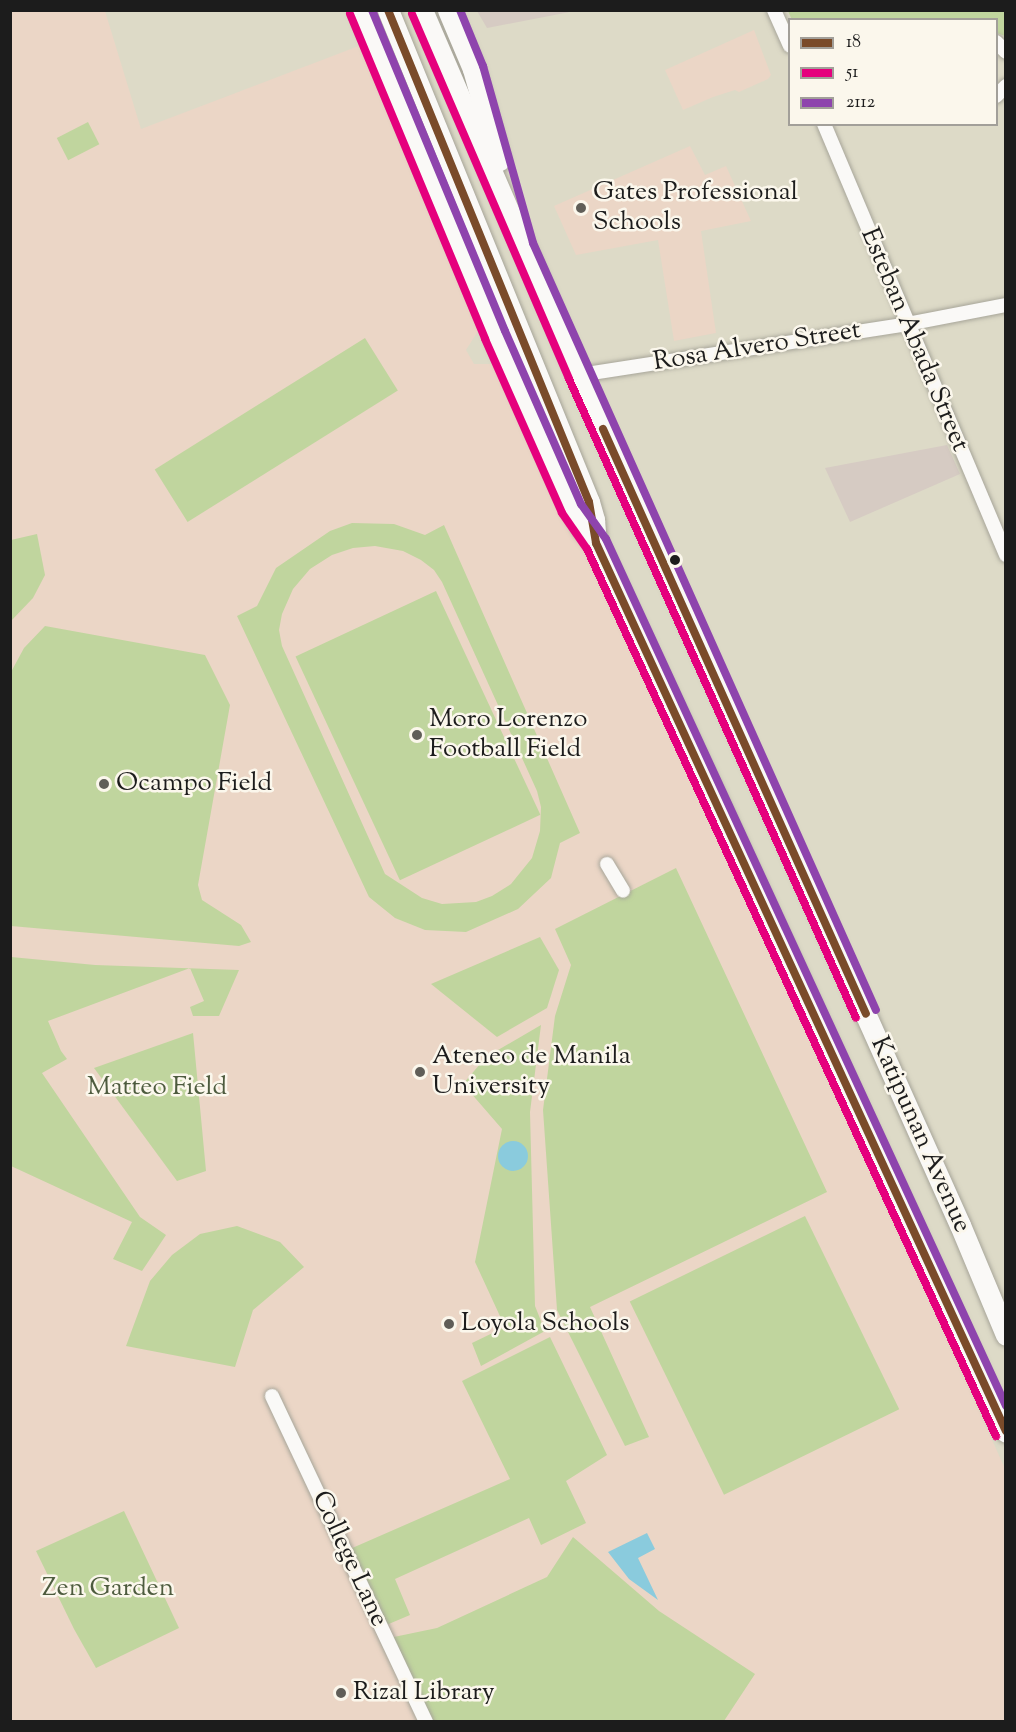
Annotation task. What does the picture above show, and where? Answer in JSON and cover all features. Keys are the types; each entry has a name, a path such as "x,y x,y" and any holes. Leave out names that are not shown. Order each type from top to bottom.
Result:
{"main road":[{"name":"Katipunan Avenue","path":"360,10 495,335 572,509 582,528 596,543 725,819 1005,1432"},
{"name":"Katipunan Avenue","path":"422,10 579,375 960,1225 1005,1335"},
{"name":"Katipunan Avenue","path":"448,10 473,69 523,247"},
{"name":"Katipunan Avenue","path":"390,16 589,502 594,520 596,543"}],"street":[{"path":"774,10 788,44"},
{"name":"Esteban Abada Street","path":"825,126 1005,555"},
{"name":"Rosa Alvero Street","path":"579,375 907,324 1005,305"},
{"path":"607,864 622,891"},
{"name":"College Lane","path":"272,1396 426,1722"}],"shaded area":[{"name":"Ateneo de Manila University","path":"11,11 105,11 141,129 364,44 479,322 478,331 466,350 474,364 502,364 590,557 728,843 1005,1469 1005,1721 11,1722"},
{"path":"477,11 575,11 487,28"},
{"path":"754,30 771,75 768,79 739,92 735,90 713,97 683,110 665,70"},
{"path":"690,146 705,175 726,166 751,221 701,231 716,333 674,341 658,240 576,255 554,206"},
{"path":"947,445 960,474 850,522 825,468"}],"green space":[{"path":"788,11 1005,11 1005,36 998,33 998,18 791,18"},
{"path":"88,122 99,144 68,160 57,138"},
{"path":"365,338 398,391 188,522 155,469"},
{"path":"352,523 394,524 425,535 444,525 580,833 560,843 551,878 518,909 466,932 425,930 395,918 369,897 237,616 257,606 276,568 330,531","holes":["375,546 403,551 434,570 442,582 537,791 541,807 540,831 532,858 511,884 492,896 476,902 442,904 422,898 385,874 282,646 279,630 282,614 293,589 310,569 332,555 353,548"]},
{"path":"37,534 45,575 33,598 11,621 11,540"},
{"name":"Moro Lorenzo Football Field","path":"436,591 540,815 400,880 296,657"},
{"name":"Ocampo Field","path":"45,626 205,655 230,705 198,885 202,900 241,925 251,942 239,946 11,926 11,672 24,648"},
{"path":"676,868 827,1192 590,1307 649,1437 625,1446 557,1310 543,1110 555,1016 571,965 555,929"},
{"path":"540,937 559,970 547,1008 497,1037 431,984"},
{"path":"11,957 95,965 189,968 48,1021 67,1059 42,1073 140,1217 166,1235 142,1271 113,1259 132,1222 11,1166"},
{"path":"190,968 239,970 219,1016 193,1016 190,1007 204,1001"},
{"path":"541,1025 530,1112 535,1306 545,1331 481,1366 472,1343 505,1327 475,1262 502,1129 463,1084 486,1057"},
{"name":"Matteo Field","path":"193,1033 206,1171 177,1181 94,1068"},
{"path":"805,1216 899,1409 724,1495 630,1301"},
{"path":"237,1226 280,1242 304,1267 253,1310 235,1367 126,1346 150,1281 172,1255 200,1234"},
{"path":"550,1337 607,1455 566,1481 586,1523 541,1545 529,1518 395,1579 410,1615 384,1626 350,1549 510,1479 462,1381"},
{"name":"Zen Garden","path":"124,1511 179,1628 96,1668 36,1551"},
{"path":"573,1537 659,1611 755,1674 724,1721 429,1721 389,1638 437,1628 547,1577"}],"water":[{"path":"513,1141 519,1142 527,1150 527,1162 519,1170 513,1171 507,1170 499,1162 498,1156 499,1150 507,1142"},
{"path":"647,1533 655,1549 638,1558 658,1600 629,1579 608,1552"}],"transit line":[{"name":"2112","path":"372,10 505,331 581,504 606,539 1006,1406"},
{"name":"18","path":"388,10 589,502 596,543 1006,1431"},
{"name":"2112","path":"460,10 483,66 533,243 876,1010"},
{"name":"51","path":"350,14 485,339 562,513 587,549 996,1436"},
{"name":"51","path":"412,14 569,379 856,1018"},
{"name":"18","path":"603,429 866,1014"}],"place":[{"name":"Gates Professional Schools","path":"581,208"},
{"name":"Moro Lorenzo Football Field","path":"417,735"},
{"name":"Ocampo Field","path":"104,784"},
{"name":"Ateneo de Manila University","path":"420,1072"},
{"name":"Loyola Schools","path":"449,1324"},
{"name":"Rizal Library","path":"341,1693"}]}
